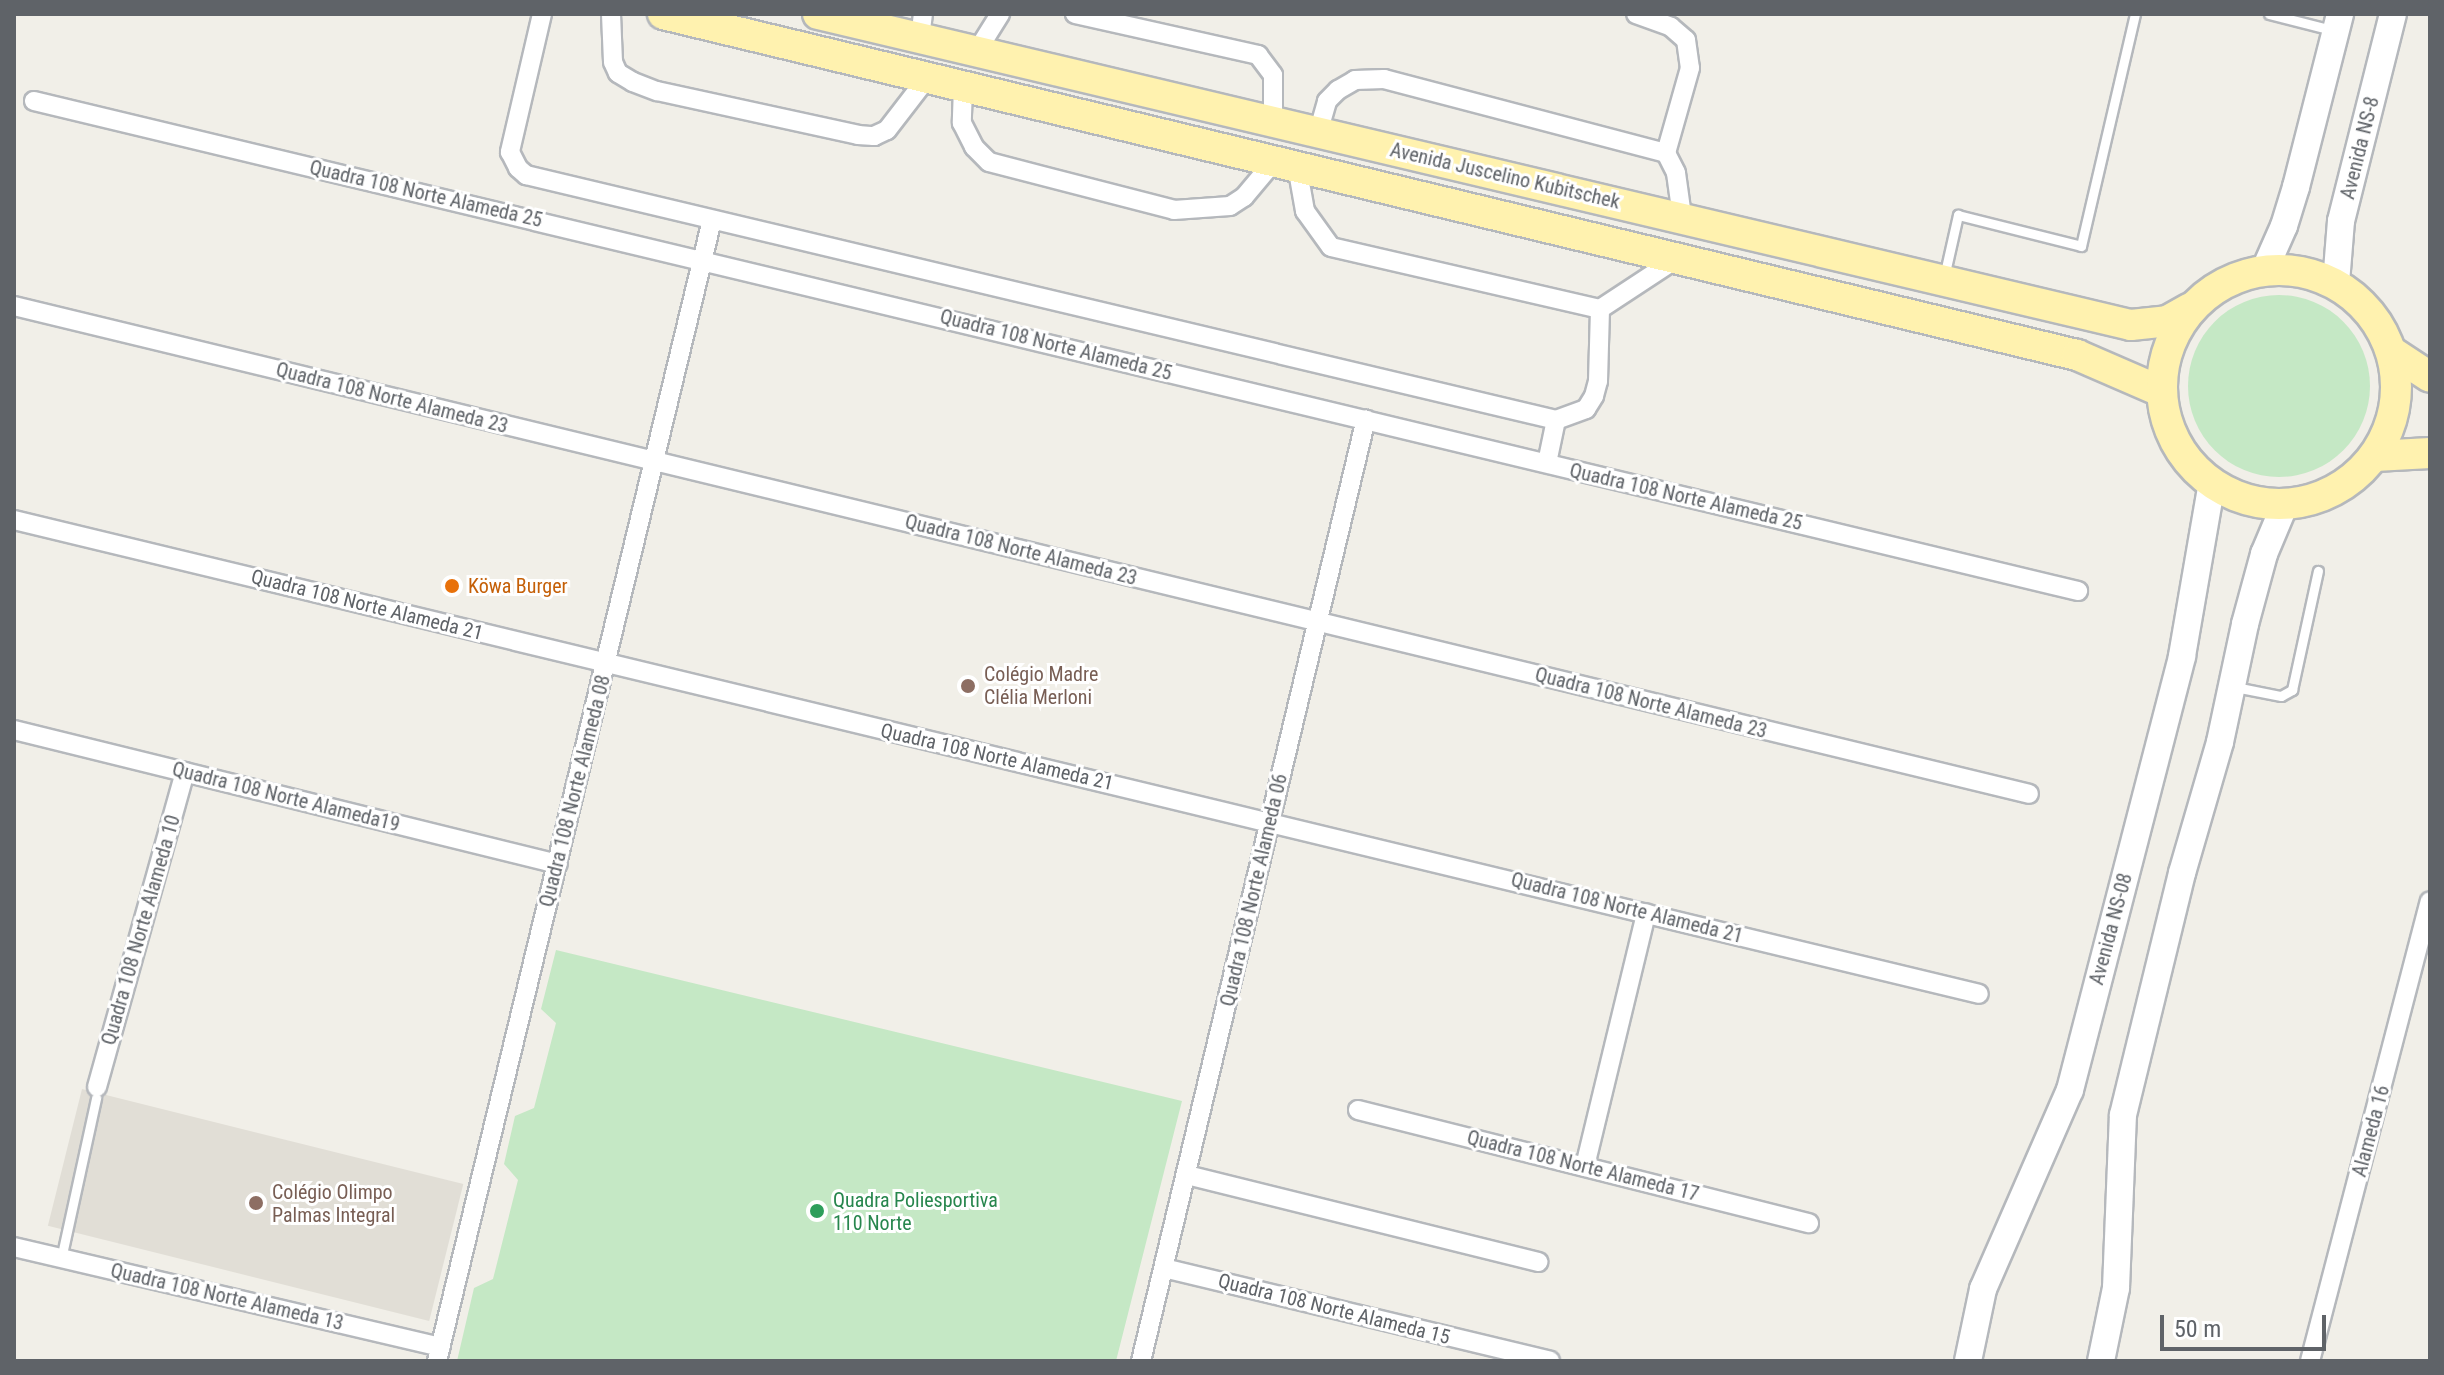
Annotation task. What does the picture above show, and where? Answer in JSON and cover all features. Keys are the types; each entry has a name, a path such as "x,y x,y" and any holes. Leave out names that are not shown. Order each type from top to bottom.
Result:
{"main road":[{"name":"Avenida Juscelino Kubitschek","path":"663,14 2077,355 2160,391"},
{"name":"Avenida Juscelino Kubitschek","path":"818,14 922,26 977,51 2131,325 2167,321 2190,308"},
{"path":"2265,269 2301,271 2336,283 2371,312 2392,352 2398,388 2394,411 2375,456 2351,481 2320,497 2285,504 2259,503 2234,496 2212,483 2185,458 2174,437 2160,391 2163,361 2173,333 2190,308 2224,282 2265,269"},
{"path":"2392,352 2430,377"},
{"path":"2375,456 2430,453"}],"street":[{"path":"542,14 510,152 518,168 526,175 1556,420 1586,409 1594,396 1598,381 1600,309"},
{"path":"611,14 613,62 618,73 633,82 657,91 858,135 874,136 887,130 927,78"},
{"path":"977,51 1000,14"},
{"path":"1075,14 1258,55 1273,75 1273,122"},
{"path":"1636,14 1671,27 1686,40 1690,68 1666,153 1676,173 1682,216"},
{"name":"Avenida NS-8","path":"2336,283 2341,221 2393,14"},
{"path":"2265,269 2284,226 2296,187 2338,23"},
{"path":"1318,133 1327,101 1338,90 1355,80 1384,79 1666,153"},
{"path":"963,87 962,123 974,147 989,162 1174,210 1230,206 1286,163 1305,211 1331,247 1600,309 1676,259"},
{"name":"Quadra 108 Norte Alameda 25","path":"34,101 2078,591"},
{"name":"Quadra 108 Norte Alameda 08","path":"438,1354 712,220"},
{"name":"Quadra 108 Norte Alameda 23","path":"14,306 2029,794"},
{"name":"Quadra 108 Norte Alameda 06","path":"1141,1361 1366,419"},
{"path":"1547,463 1556,420"},
{"name":"Avenida NS-08","path":"1968,1361 1983,1289 2070,1090 2182,656 2212,483"},
{"path":"2101,1361 2116,1288 2123,1115 2264,554 2285,504"},
{"name":"Quadra 108 Norte Alameda 21","path":"14,520 1979,994"},
{"name":"Quadra 108 Norte Alameda19","path":"14,730 558,864"},
{"name":"Quadra 108 Norte Alameda 10","path":"96,1093 185,772"},
{"name":"Alameda 16","path":"2310,1361 2430,901"},
{"path":"1585,1166 1646,913"},
{"name":"Quadra 108 Norte Alameda 17","path":"1358,1110 1809,1223"},
{"path":"1187,1175 1538,1262"},
{"name":"Quadra 108 Norte Alameda 13","path":"14,1247 438,1354"},
{"name":"Quadra 108 Norte Alameda 15","path":"1164,1268 1550,1361"}],"lane":[{"path":"1943,280 1958,215 2081,246 2135,14"},
{"path":"2269,14 2338,23"},
{"path":"2231,686 2281,696 2292,690 2318,571"},
{"path":"61,1259 96,1093"}],"shaded area":[{"name":"Colégio Olimpo Palmas Integral","path":"82,1089 463,1184 429,1321 48,1226"}],"green space":[{"path":"2279,295 2314,302 2343,322 2363,351 2370,386 2363,421 2343,450 2314,470 2279,477 2244,470 2215,450 2195,421 2188,386 2195,351 2215,322 2244,302"},
{"path":"556,950 1182,1101 1116,1361 457,1361 474,1288 493,1279 518,1180 504,1164 515,1116 534,1108 556,1023 541,1009"}],"place":[{"name":"Köwa Burger","path":"452,586"},
{"name":"Colégio Madre Clélia Merloni","path":"968,686"},
{"name":"Colégio Olimpo Palmas Integral","path":"256,1203"},
{"name":"Quadra Poliesportiva 110 Norte","path":"817,1211"}]}
